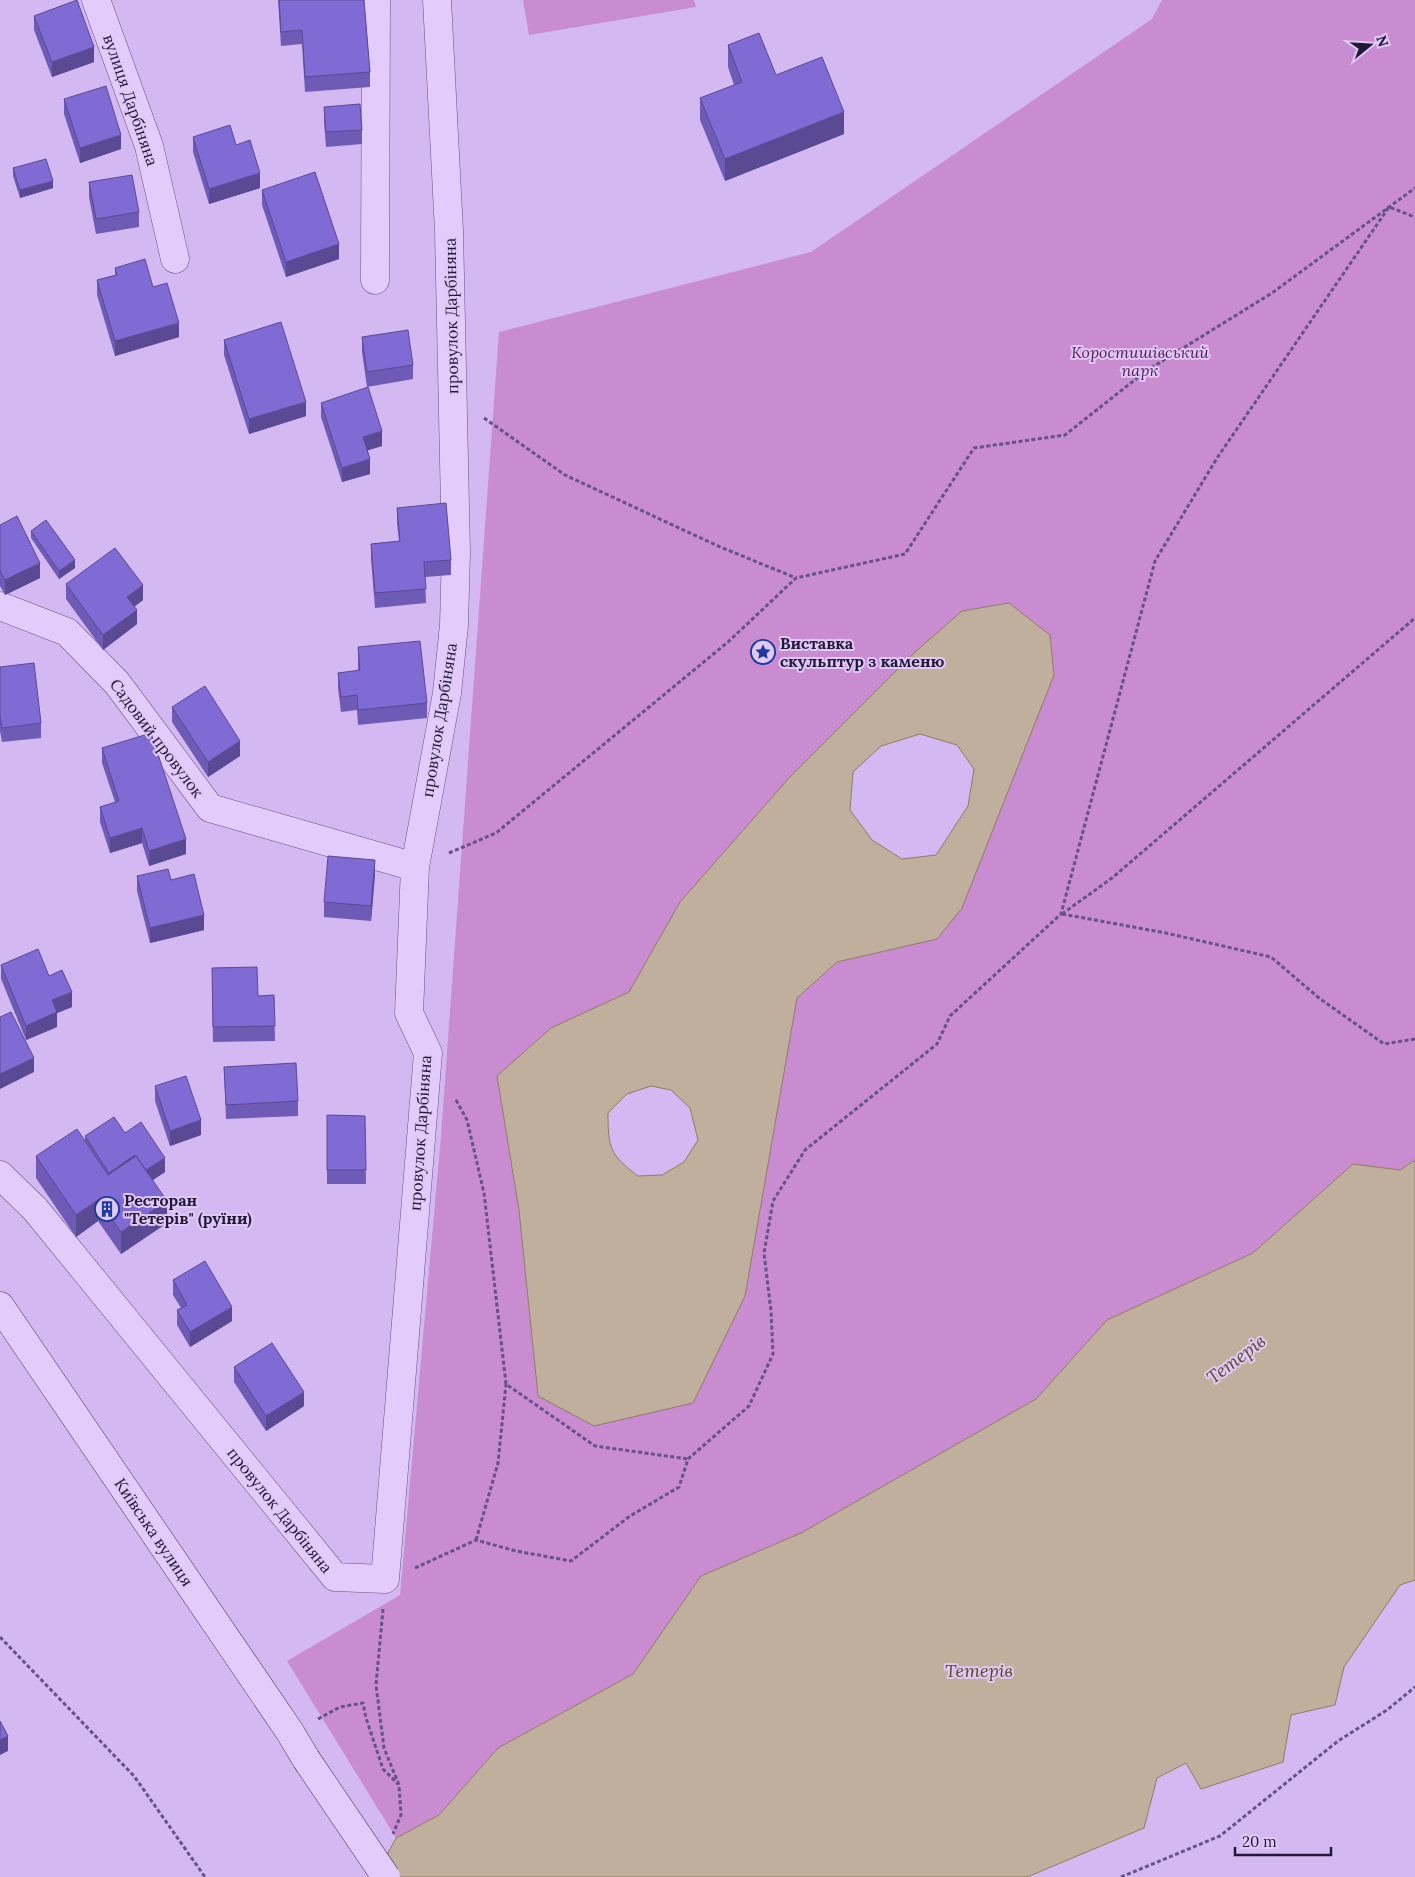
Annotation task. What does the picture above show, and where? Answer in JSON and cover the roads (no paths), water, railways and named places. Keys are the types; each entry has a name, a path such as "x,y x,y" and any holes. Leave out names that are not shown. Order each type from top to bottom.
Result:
{"street":[{"name":"вулиця Дарбіняна","path":"96,0 149,146 175,260"},
{"path":"375,280 376,0"},
{"name":"провулок Дарбіняна","path":"0,1175 35,1209 335,1577 385,1579 428,1053 409,1013 415,867 446,693 454,625 456,552 449,231 437,0"},
{"name":"Садовий провулок","path":"0,606 67,632 117,683 210,808 415,867"},
{"name":"Київська вулиця","path":"0,1306 290,1732 306,1759 386,1877"}],"water":[{"path":"1009,603 1050,635 1054,675 962,908 937,939 837,962 797,998 745,1296 693,1403 594,1426 538,1396 519,1210 497,1076 551,1028 629,992 680,902 789,778 914,653 962,611","holes":["920,734 957,745 974,769 968,806 936,855 902,859 872,840 850,810 853,772 881,746","651,1086 671,1090 690,1108 698,1140 684,1162 662,1175 638,1176 612,1150 608,1113 627,1094"]},
{"name":"Тетерів","path":"1415,1160 1415,1580 1400,1585 1344,1667 1335,1705 1291,1715 1283,1762 1201,1789 1186,1763 1157,1778 1144,1828 1027,1877 375,1877 396,1838 439,1815 498,1748 633,1674 701,1576 801,1533 1036,1399 1107,1320 1253,1253 1353,1164 1400,1170"}],"place":[{"name":"Виставка скульптур з каменю","path":"763,652"},
{"name":"Ресторан \"Тетерів\" (руїни)","path":"107,1209"}],"park label":[{"name":"Коростишівський парк","path":"1140,361"}]}
